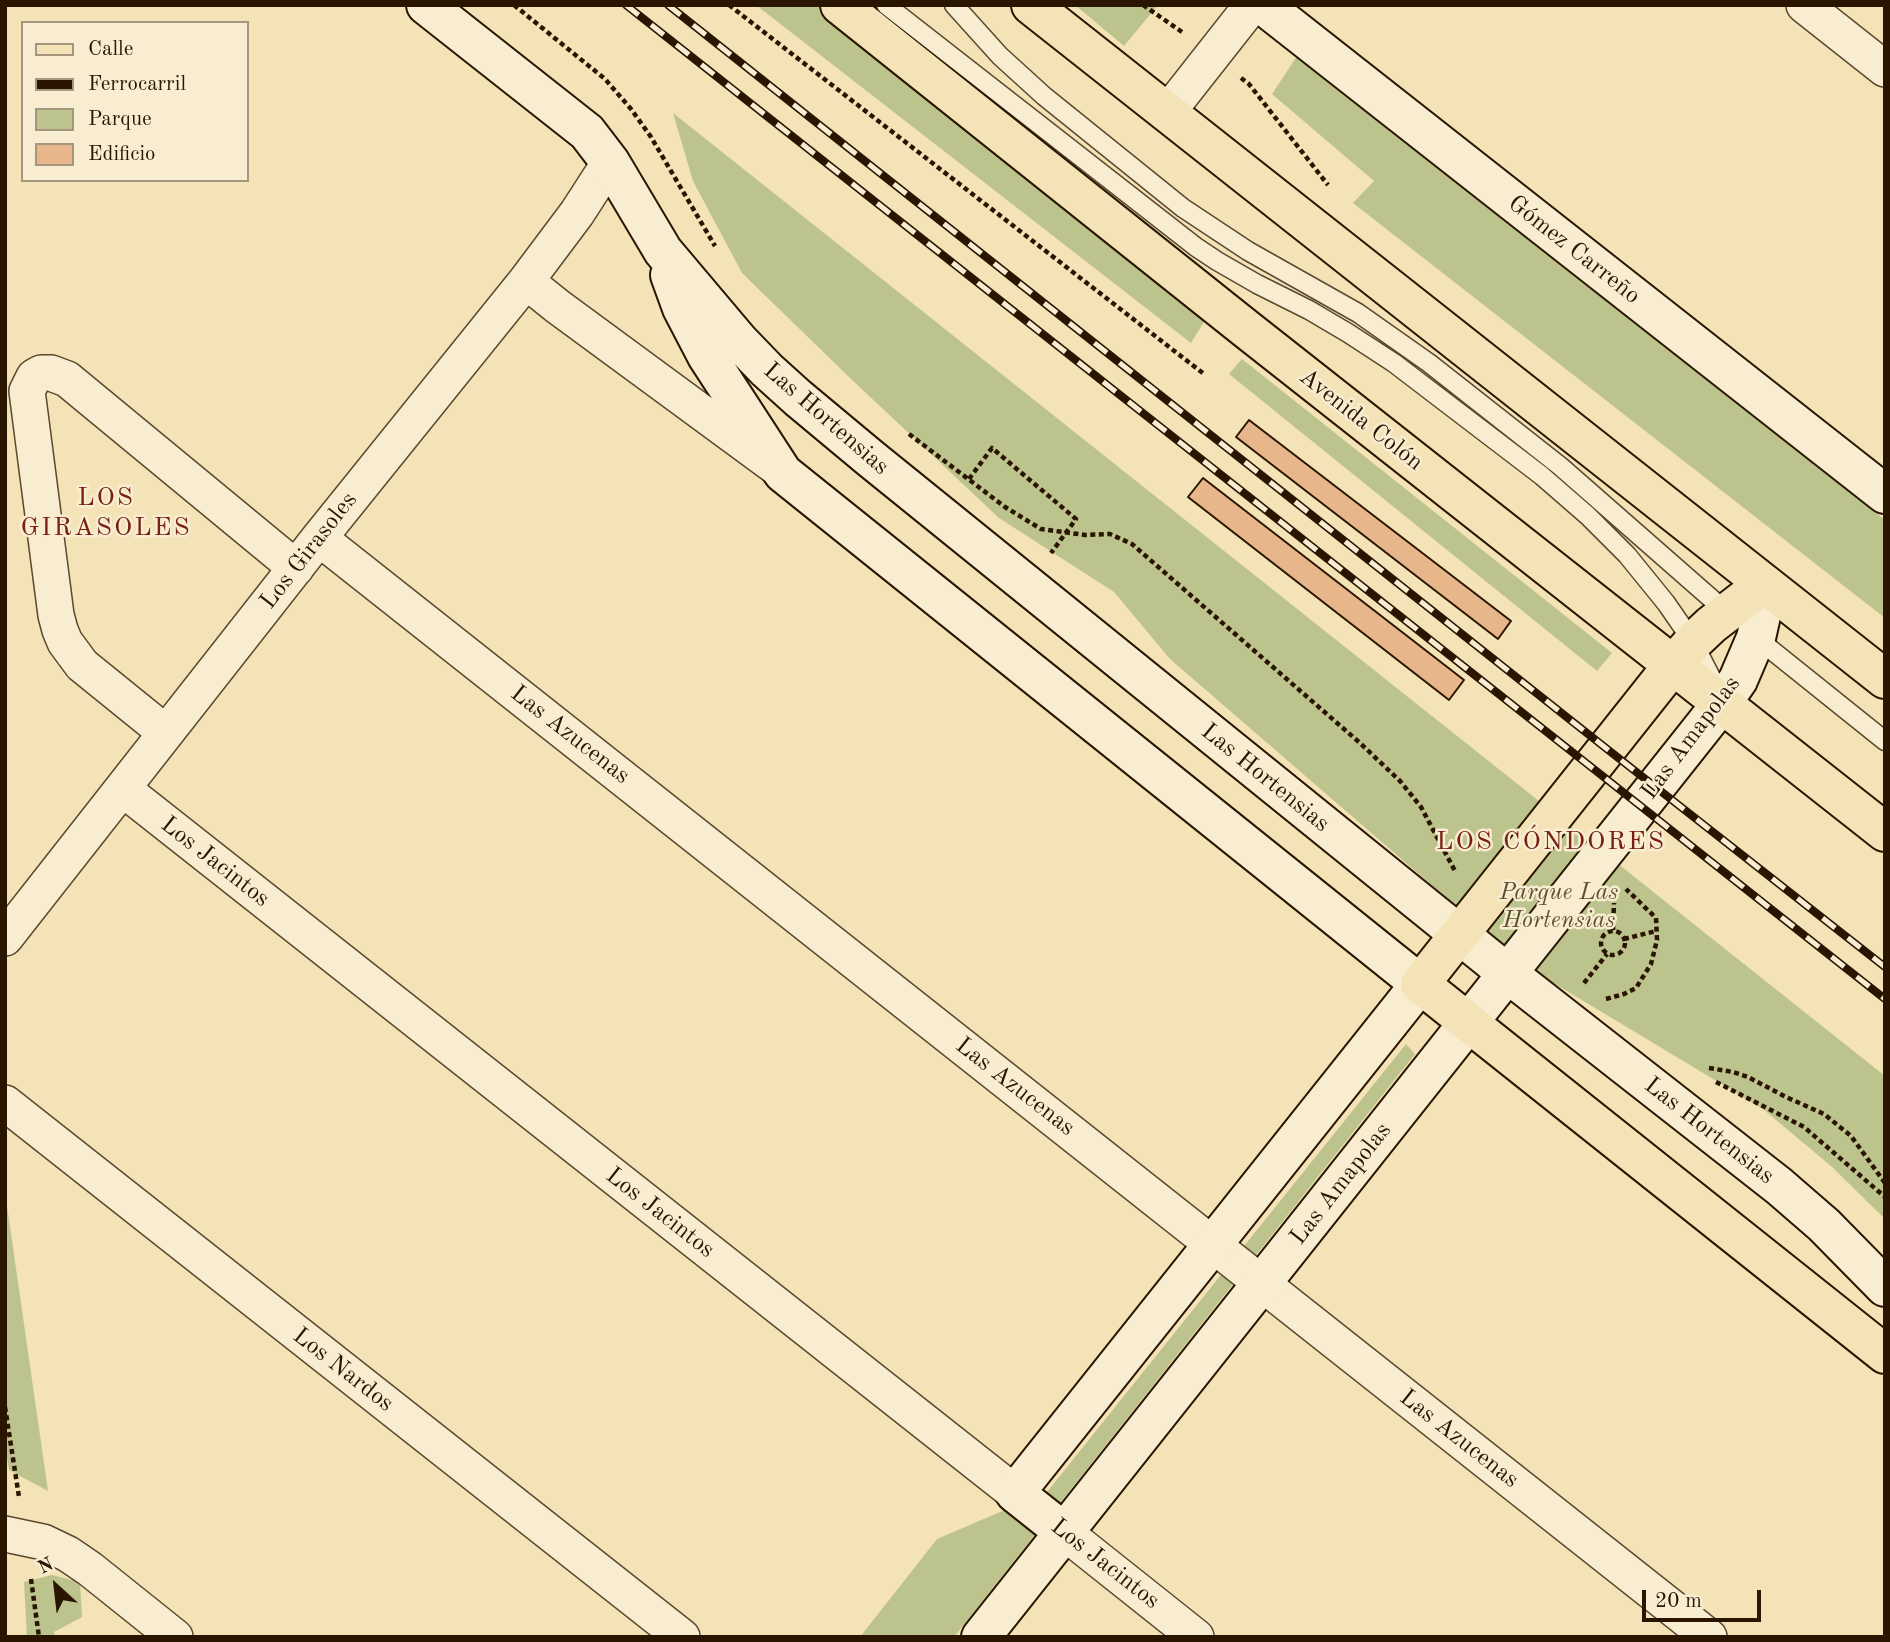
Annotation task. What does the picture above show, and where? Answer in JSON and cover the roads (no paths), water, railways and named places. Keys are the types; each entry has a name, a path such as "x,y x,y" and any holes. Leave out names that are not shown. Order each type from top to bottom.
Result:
{"main road":[{"name":"Avenida Colón","path":"840,5 1256,337 1683,654 1721,703 1885,832"},
{"path":"1031,5 1885,679"},
{"path":"1420,984 1683,654 1727,612 1764,584"},
{"name":"Las Hortensias","path":"1420,984 1885,1354"}],"street":[{"name":"Las Hortensias","path":"426,5 574,121 600,146 663,250 739,341 798,398 870,458 1470,923 1507,973 1779,1186 1824,1225 1885,1287"},
{"path":"1167,113 1252,5"},
{"name":"Gómez Carreño","path":"1263,5 1885,494"},
{"path":"1804,5 1885,69"},
{"name":"Los Girasoles","path":"5,938 319,538 526,281 577,213 610,162"},
{"name":"Las Hortensias","path":"663,250 682,308 694,333 783,473"},
{"name":"Las Hortensias","path":"526,281 783,473 1420,984"},
{"path":"166,733 82,665 65,642 60,630 27,391 34,377 41,373 58,374 67,379 296,568"},
{"name":"Las Azucenas","path":"319,538 1709,1637"},
{"name":"Las Amapolas","path":"981,1637 1721,703 1738,680 1756,638 1764,584"},
{"name":"Los Jacintos","path":"123,789 1196,1637"},
{"path":"1015,1493 1420,984"},
{"name":"Los Nardos","path":"5,1103 682,1637"},
{"path":"5,1534 43,1542 68,1554 175,1637"}],"lane":[{"path":"886,5 1196,247 1359,340 1468,418 1542,476 1627,555 1666,603 1683,654"},
{"path":"954,5 1000,56 1044,96 1184,208 1248,251 1358,313 1429,363 1560,466 1756,638 1885,741"}],"railway":[{"path":"626,5 1885,999"},
{"path":"668,5 1885,967"}],"district":[{"name":"LOS GIRASOLES","path":"106,513"},
{"name":"LOS CÓNDORES","path":"1551,842"}],"park label":[{"name":"Parque Las Hortensias","path":"1559,907"}]}
